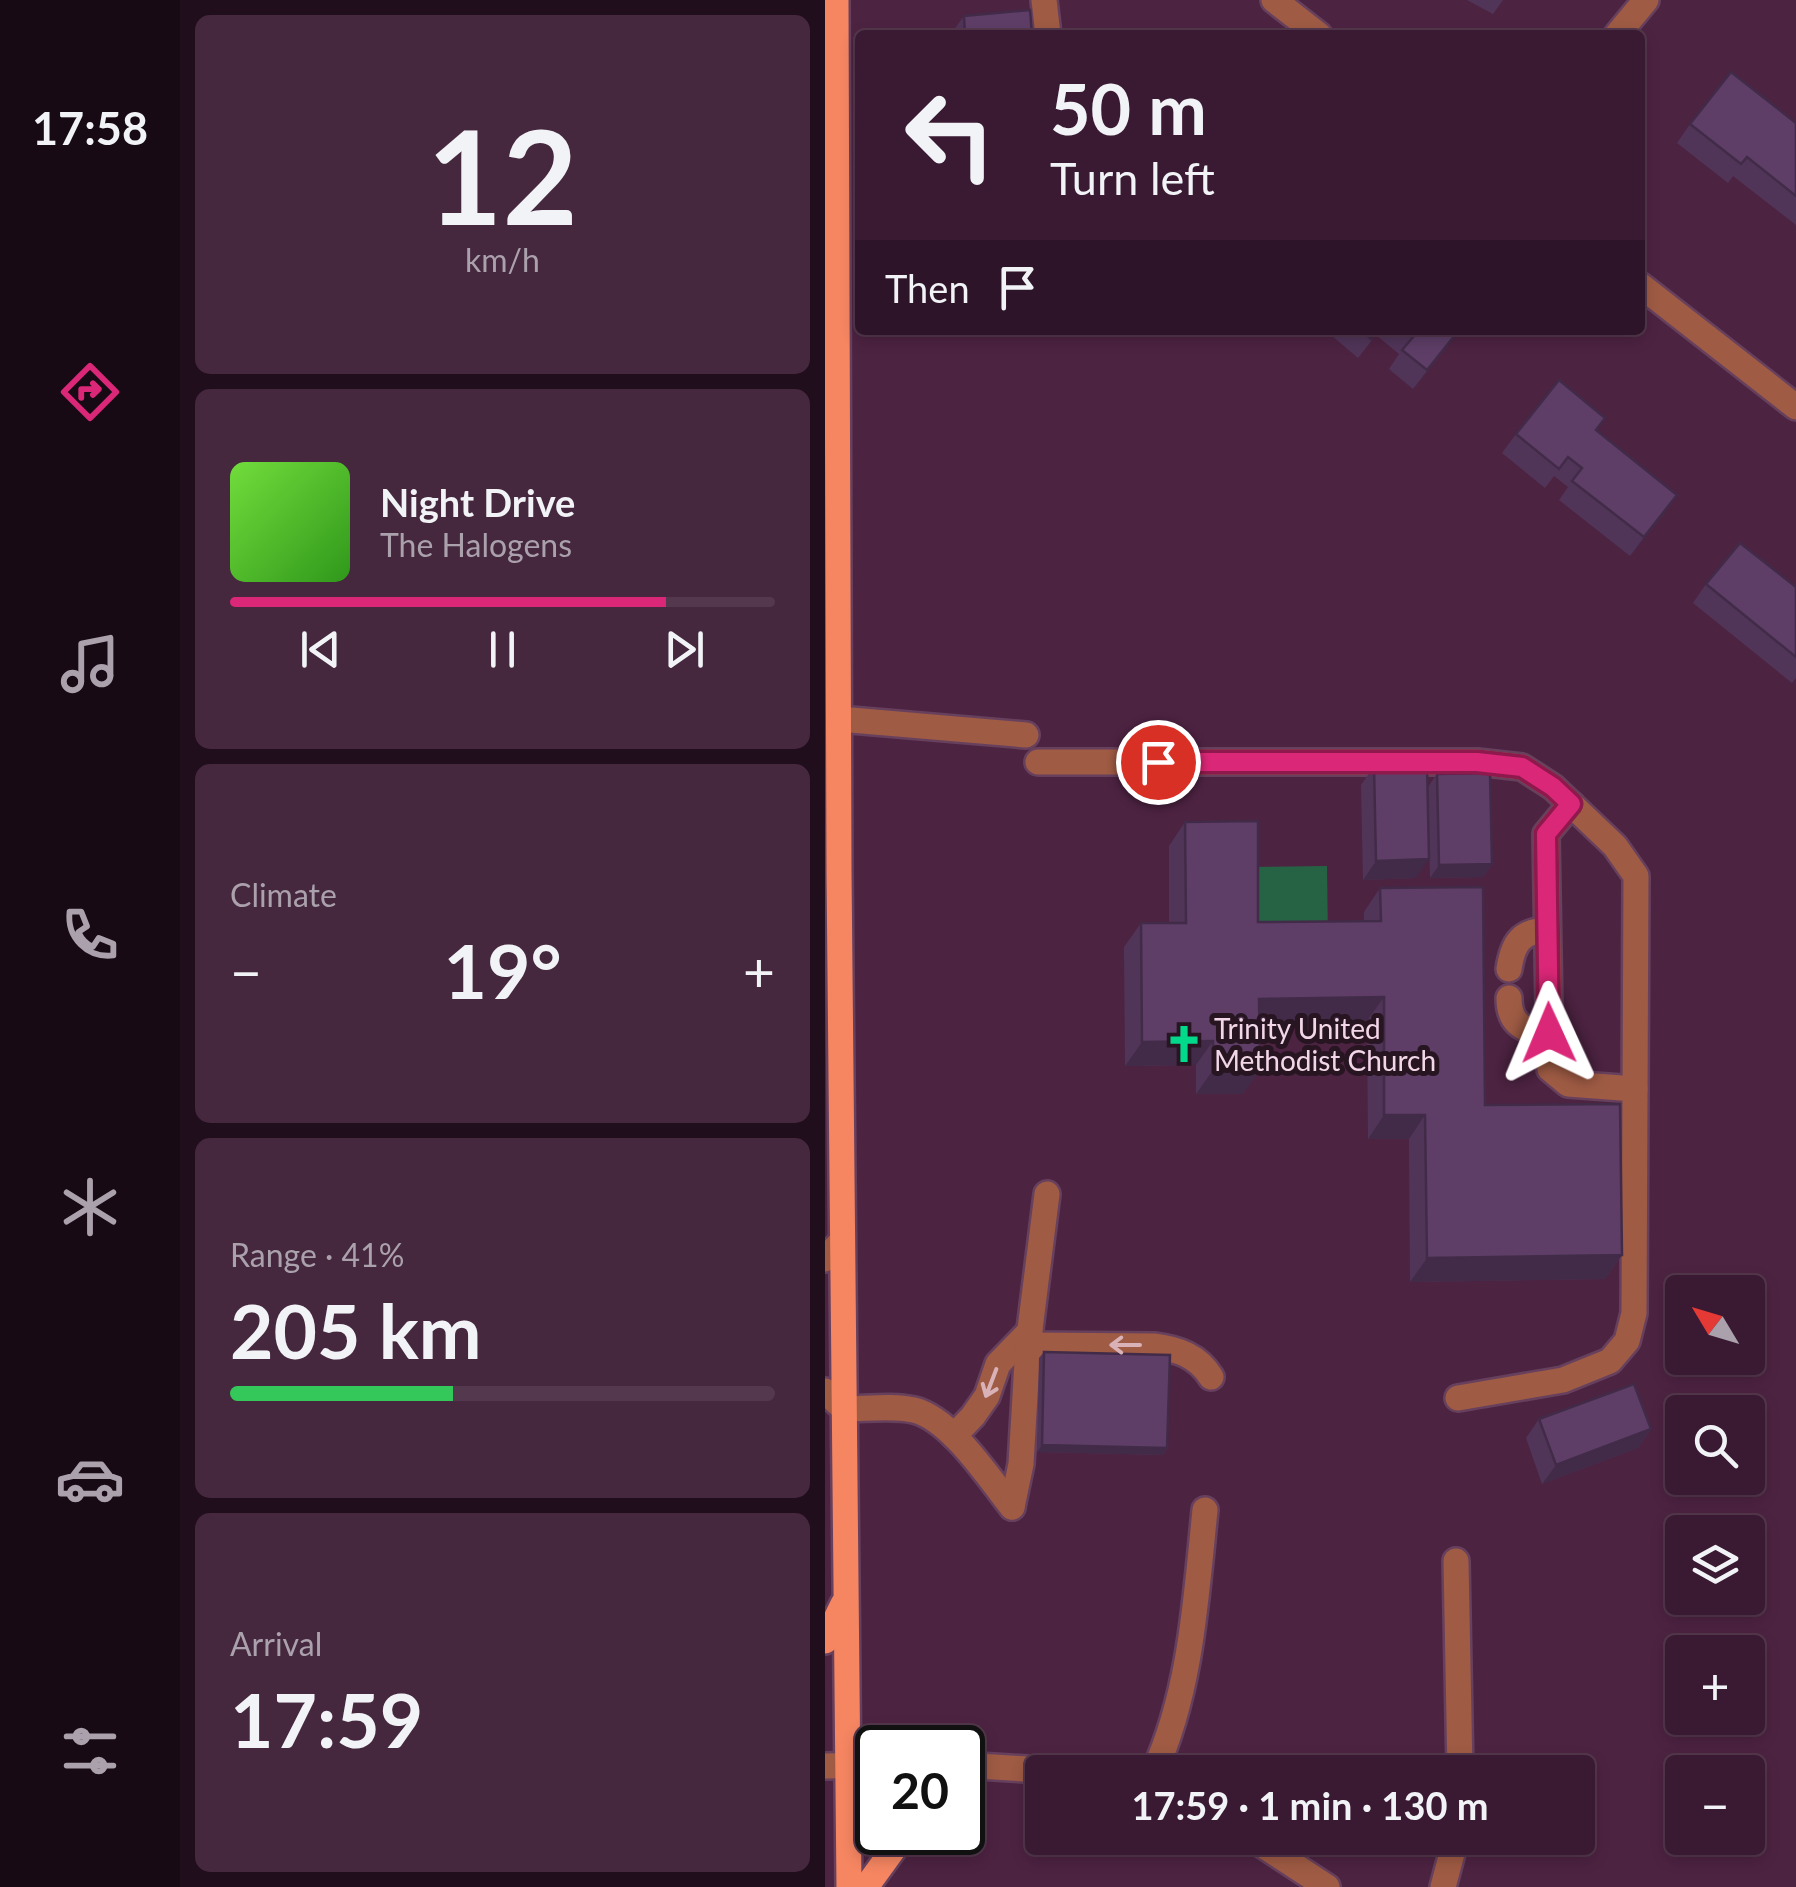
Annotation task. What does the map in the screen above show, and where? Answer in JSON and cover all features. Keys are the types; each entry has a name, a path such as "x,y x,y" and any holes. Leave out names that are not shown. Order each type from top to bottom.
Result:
{"main road":[{"path":"836,0 831,142 832,462 839,719 832,872 834,1400 845,1600 836,1766 848,1887"},
{"path":"825,1641 845,1600"},
{"path":"866,1887 889,1855"},
{"path":"825,1862 848,1887"}],"street":[{"path":"1044,0 1048,30"},
{"path":"1274,0 1313,30"},
{"path":"1621,30 1647,0"},
{"path":"1645,289 1796,407"},
{"path":"839,719 1026,735"},
{"path":"1038,762 1477,762 1522,767 1553,787 1615,846 1636,876 1634,1313 1627,1341 1610,1361 1563,1380 1458,1398"},
{"path":"1571,804 1546,834 1550,1070 1567,1084 1635,1089"},
{"path":"1509,969 1520,939 1531,931 1547,930"},
{"path":"1509,998 1509,1008 1518,1024 1529,1032 1549,1033"},
{"path":"834,1400 925,1414 954,1436 1012,1507 1021,1464 1029,1338 1047,1194"},
{"path":"954,1436 987,1396 998,1364 1029,1338 1172,1348 1197,1359 1211,1377"},
{"path":"1162,1755 1193,1630 1205,1510"},
{"path":"1456,1561 1460,1755"},
{"path":"985,1769 1025,1770"},
{"path":"1278,1855 1327,1887"},
{"path":"1443,1887 1451,1855"}],"green space":[{"path":"1327,866 1328,945 1242,946 1241,867"}],"building":[{"path":"1030,10 1032,30 965,30 964,16"},
{"path":"1731,72 1796,123 1796,196 1747,157 1741,164 1690,124"},
{"path":"1455,335 1427,370 1402,350 1414,336"},
{"path":"1559,380 1605,418 1596,430 1677,495 1644,537 1572,481 1582,468 1568,457 1559,469 1516,434"},
{"path":"1740,543 1796,587 1796,657 1706,584"},
{"path":"1427,765 1429,859 1376,861 1374,766"},
{"path":"1490,773 1492,864 1439,865 1437,774"},
{"name":"Trinity United Methodist Church","path":"1258,821 1258,922 1381,921 1380,888 1483,887 1485,1105 1620,1104 1622,1255 1427,1258 1425,1115 1384,1115 1384,997 1259,999 1260,1070 1213,1070 1213,1041 1142,1042 1141,923 1186,923 1185,822"},
{"path":"1044,1352 1170,1355 1167,1448 1042,1445"},
{"path":"1634,1384 1651,1429 1556,1465 1539,1419"}],"place":[{"name":"Trinity United Methodist Church","path":"1184,1044"}],"route":[{"path":"1158,762 1477,762 1522,767 1553,787 1571,804 1546,834 1549,1033"}]}
